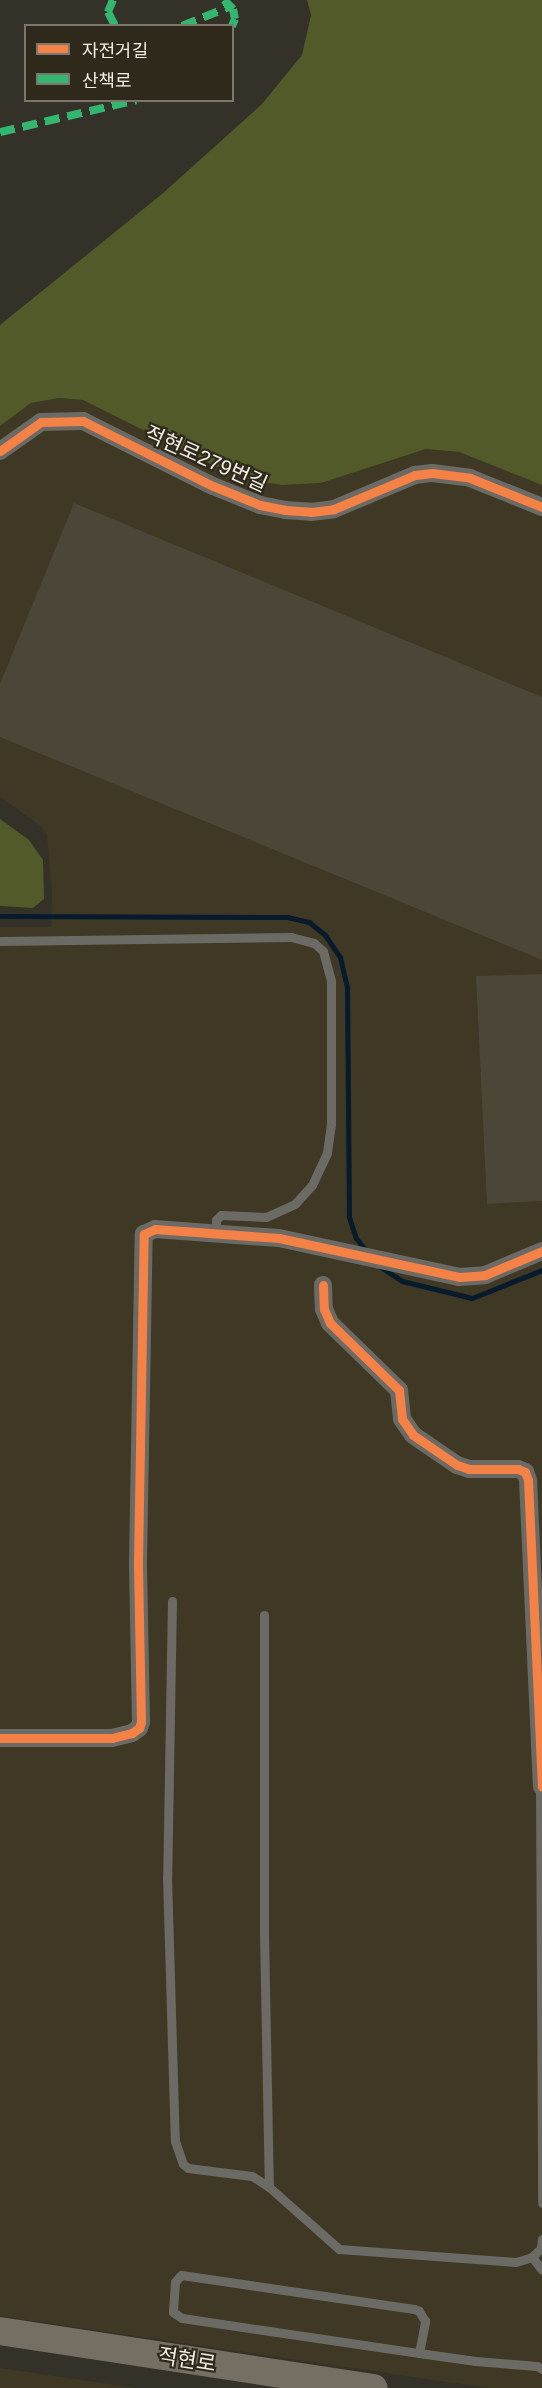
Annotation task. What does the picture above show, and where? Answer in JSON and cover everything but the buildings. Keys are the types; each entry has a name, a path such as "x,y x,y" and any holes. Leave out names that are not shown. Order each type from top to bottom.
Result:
{"main road":[{"name":"적현로","path":"0,2331 374,2388"}],"street":[{"name":"적현로279번길","path":"0,451 41,423 83,421 213,486 260,505 285,510 311,512 334,509 414,475 432,473 470,478 542,507"},
{"path":"0,1738 112,1738 139,1728 141,1722 138,1562 142,1244 144,1234 155,1229 238,1235 303,1243 407,1267 472,1278 485,1275 542,1251"},
{"path":"323,1285 324,1309 330,1323 399,1390 402,1419 412,1435 457,1465 469,1469 518,1469 525,1473 535,1487 541,1784"}],"lane":[{"path":"0,941 291,937 314,943 323,951 330,967 331,981 331,1124 327,1153 312,1185 295,1204 266,1217 221,1215 216,1220 216,1233"},
{"path":"172,1601 167,1877 177,2154 188,2168 237,2172 252,2176 269,2187 339,2249 516,2262 532,2257 541,2248 542,2239"},
{"path":"264,1615 264,1933 269,2187"},
{"path":"541,1784 542,2203"},
{"path":"532,2257 542,2270"},
{"path":"419,2353 425,2321 419,2311 414,2308 181,2276 175,2282 173,2312 182,2318 419,2353 537,2366 542,2369"}],"shaded area":[{"path":"59,398 83,400 221,469 251,480 282,485 321,483 426,449 459,452 542,485 542,2388 488,2388 0,2316 0,927 51,927 52,892 47,836 42,827 0,797 0,426 31,403"},
{"path":"0,2368 136,2388 0,2388"}],"green space":[{"path":"307,0 542,0 542,485 459,452 426,449 321,483 282,485 251,480 221,469 83,400 59,398 31,403 0,426 0,325 162,194 262,104 302,55 311,15"},
{"path":"0,819 29,840 43,860 44,899 33,908 0,906"}],"waterway":[{"path":"0,916 287,917 309,922 325,935 340,957 347,988 349,1217 356,1238 367,1252"},
{"path":"379,1266 402,1281 472,1298 542,1270"}],"marked path":[{"path":"113,0 108,12 114,24"},
{"path":"224,0 233,9 235,19 233,24"},
{"path":"187,24 231,6"},
{"path":"0,132 128,102"}],"cycle path":[{"path":"0,451 41,422 83,421 213,486 260,505 285,510 311,512 334,509 415,475 432,473 470,478 542,507"},
{"path":"0,1738 112,1738 132,1733 139,1728 141,1722 138,1562 144,1234 155,1229 279,1238 459,1277 485,1275 542,1251"},
{"path":"323,1285 324,1309 330,1323 399,1390 402,1419 413,1435 457,1465 469,1469 518,1469 525,1472 528,1480 542,1787"}]}
